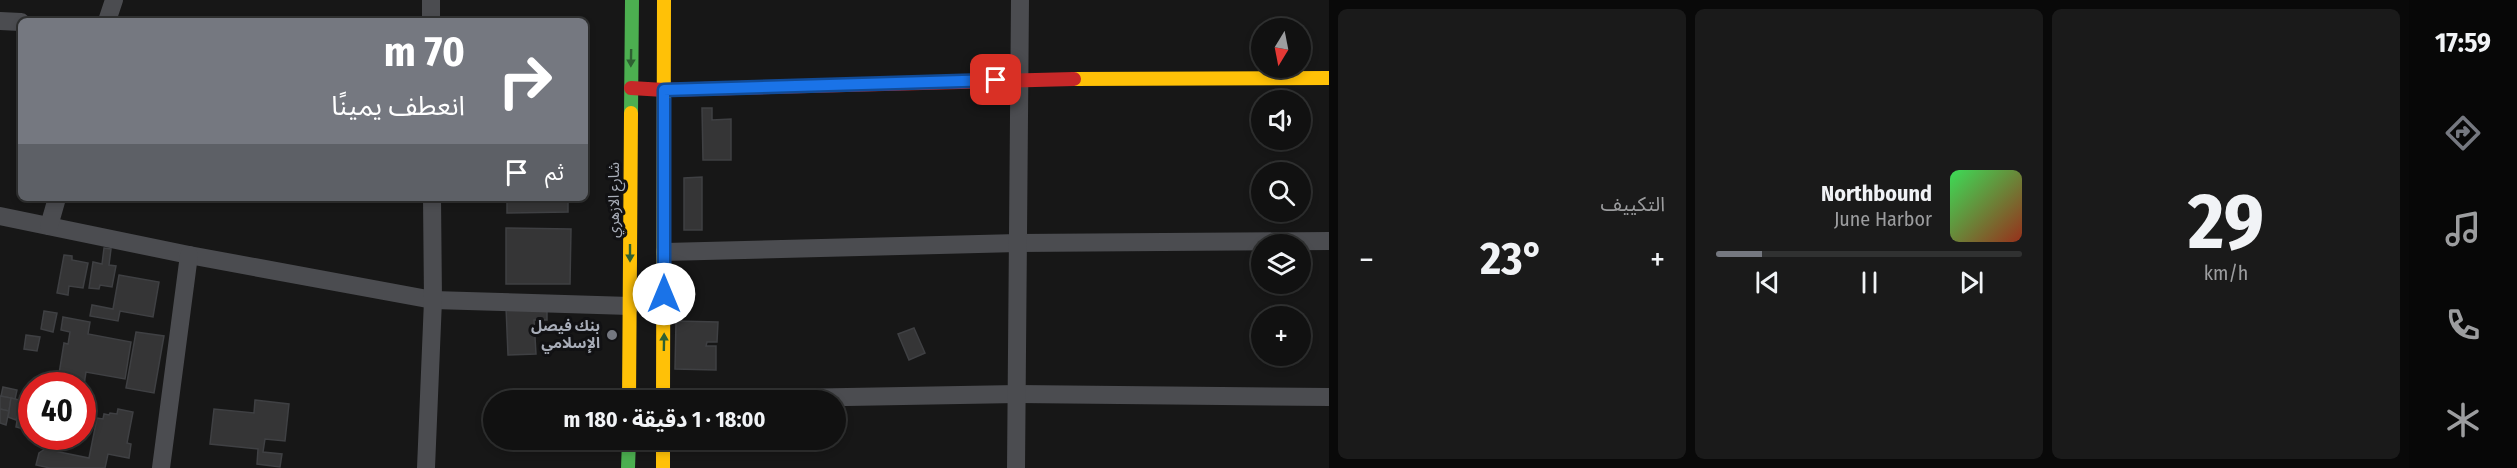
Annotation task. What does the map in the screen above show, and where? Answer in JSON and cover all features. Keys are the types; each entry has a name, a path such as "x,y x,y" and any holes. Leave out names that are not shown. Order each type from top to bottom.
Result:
{"street":[{"path":"108,18 114,0"},
{"path":"431,0 432,18"},
{"name":"شارع الازهري","path":"629,390 632,0"},
{"path":"663,390 664,0"},
{"path":"1016,468 1020,0"},
{"path":"0,21 18,22"},
{"path":"631,88 664,90 1020,79 1329,78"},
{"path":"49,226 56,201"},
{"path":"426,468 433,300 432,201"},
{"path":"0,216 189,255 433,300 630,306"},
{"path":"664,252 1018,243 1329,241"},
{"path":"161,468 189,255"},
{"path":"846,397 1017,394 1329,397"},
{"path":"628,468 629,450"},
{"path":"663,450 663,468"}],"building":[{"path":"702,108 712,108 712,120 731,119 731,160 703,160"},
{"path":"702,177 702,230 684,230 684,178"},
{"path":"507,201 568,201 568,212 507,213"},
{"path":"506,228 571,229 570,284 506,284"},
{"path":"104,248 111,249 109,265 116,266 112,287 100,285 99,289 89,288 93,262 102,264"},
{"path":"64,255 72,256 72,260 88,263 83,288 69,286 68,295 57,293"},
{"path":"119,275 159,282 153,317 120,311 118,321 90,316 92,305 113,309"},
{"path":"547,305 547,320 534,320 536,354 508,355 506,307"},
{"path":"44,311 57,313 53,332 41,329"},
{"path":"63,317 90,322 88,334 131,342 125,379 96,372 59,372 64,343 68,344 70,332 61,330"},
{"path":"676,321 718,322 717,342 707,342 706,346 716,346 716,370 675,369"},
{"path":"914,328 925,353 909,360 898,334"},
{"path":"136,332 164,336 154,393 126,388"},
{"path":"26,335 40,337 37,351 24,349"},
{"path":"3,387 17,390 15,399 1,396"},
{"path":"0,396 11,398 9,411 0,409"},
{"path":"11,398 18,400 16,420 8,417"},
{"path":"255,400 289,404 285,441 265,439 263,452 282,454 280,467 257,464 258,449 210,444 214,409 254,413"},
{"path":"0,409 9,411 6,425 0,423"},
{"path":"118,409 133,412 127,443 131,444 129,458 108,454 105,468 50,468 36,465 39,453 44,450 89,458 91,450 96,450 97,418 103,419 104,414 117,414"}],"traffic: fast":[{"path":"631,113 632,0"},
{"path":"628,468 629,450"}],"traffic: slow":[{"path":"663,390 664,0"},
{"path":"1074,79 1329,78"},
{"path":"629,390 631,113"},
{"path":"663,450 663,468"}],"traffic: jam":[{"path":"631,88 664,90 1074,79"}],"place":[{"name":"بنك فيصل الإسلامي","path":"612,335"}],"route":[{"path":"664,294 664,90 996,80"}]}
